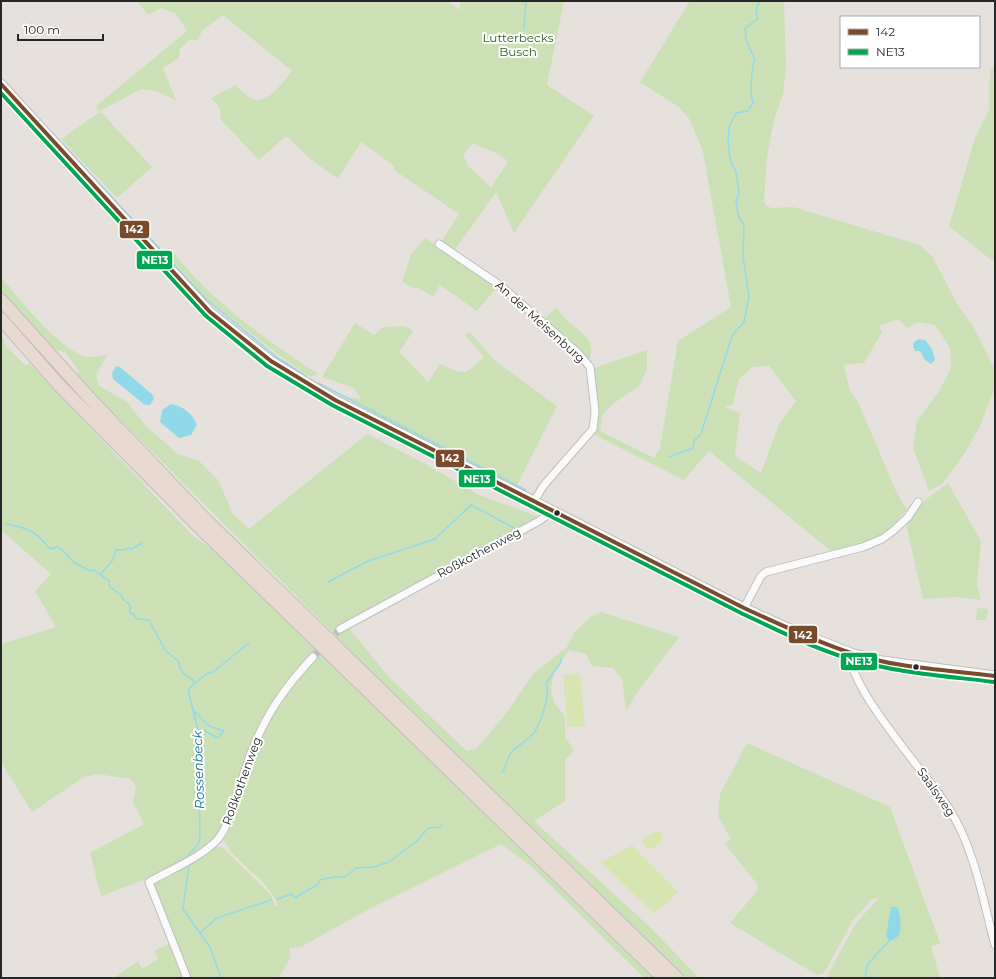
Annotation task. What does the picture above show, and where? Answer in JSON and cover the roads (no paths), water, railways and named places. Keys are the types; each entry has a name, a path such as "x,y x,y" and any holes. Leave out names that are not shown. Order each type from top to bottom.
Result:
{"highway":[{"path":"1,300 100,409 206,520 676,978"},
{"path":"1,319 58,384 187,515 663,978"}],"main road":[{"path":"1,84 210,312 271,361 335,400 554,510 744,608 788,628 851,653 915,666 995,676"}],"street":[{"name":"An der Meisenburg","path":"439,244 502,286 578,353 590,367 595,411 593,429 544,485 534,501"},
{"path":"744,608 761,576 766,572 863,547 882,539 893,531 908,516 918,502"},
{"name":"Roßkothenweg","path":"340,629 539,521 554,510"},
{"name":"Saalsweg","path":"851,653 850,659 862,687 894,737 938,792 962,833 970,855 995,945"},
{"name":"Roßkothenweg","path":"187,978 149,882 201,853 222,835 251,752 273,706 291,681 313,657"}],"water":[{"path":"919,339 925,340 932,349 935,360 931,364 925,360 920,351 915,351 913,347 914,342"},
{"path":"116,366 120,367 153,395 154,399 150,405 145,405 113,379 112,373"},
{"path":"171,404 183,409 193,417 197,425 191,435 179,438 160,422 162,410"},
{"path":"891,907 898,907 901,927 898,936 889,941 886,935"}],"waterway":[{"path":"524,29 526,1"},
{"path":"669,457 693,448 694,441 701,434 732,336 744,322 749,296 743,257 744,225 738,215 736,201 739,193 736,172 730,159 728,143 729,127 736,113 748,111 753,103 751,82 755,60 746,40 745,28 758,19 756,10 760,1"},
{"path":"62,143 206,299 278,358 306,376"},
{"path":"318,383 526,490"},
{"path":"328,582 368,561 435,539 471,505 514,528"},
{"name":"Rossenbeck","path":"7,524 32,531 50,549 58,547 67,554 73,562 90,571 94,570 109,581 110,587 121,595 130,605 130,613 137,619 149,620 165,650 179,662 180,668 194,681 193,685 188,690 198,730 200,836 198,845 188,855"},
{"path":"101,574 112,561 116,550 125,550 128,548 132,549 142,543"},
{"path":"193,685 206,674 213,672 249,643"},
{"path":"502,772 511,753 527,740 535,731 546,702 546,683 560,664 561,659"},
{"path":"193,710 209,726 224,731 218,738 203,730 198,730"},
{"path":"277,899 292,894 295,898 318,884 320,880 333,877 345,877 356,868 373,867 389,862 418,840 428,828 440,827 443,824"},
{"name":"Rossenbeck","path":"189,864 183,909 210,947 221,978"},
{"path":"200,933 217,918 271,900"},
{"path":"865,978 867,965 889,941"}],"tunnel":[{"path":"313,657 340,629"}],"park label":[{"name":"Lutterbecks Busch","path":"518,45"}]}
